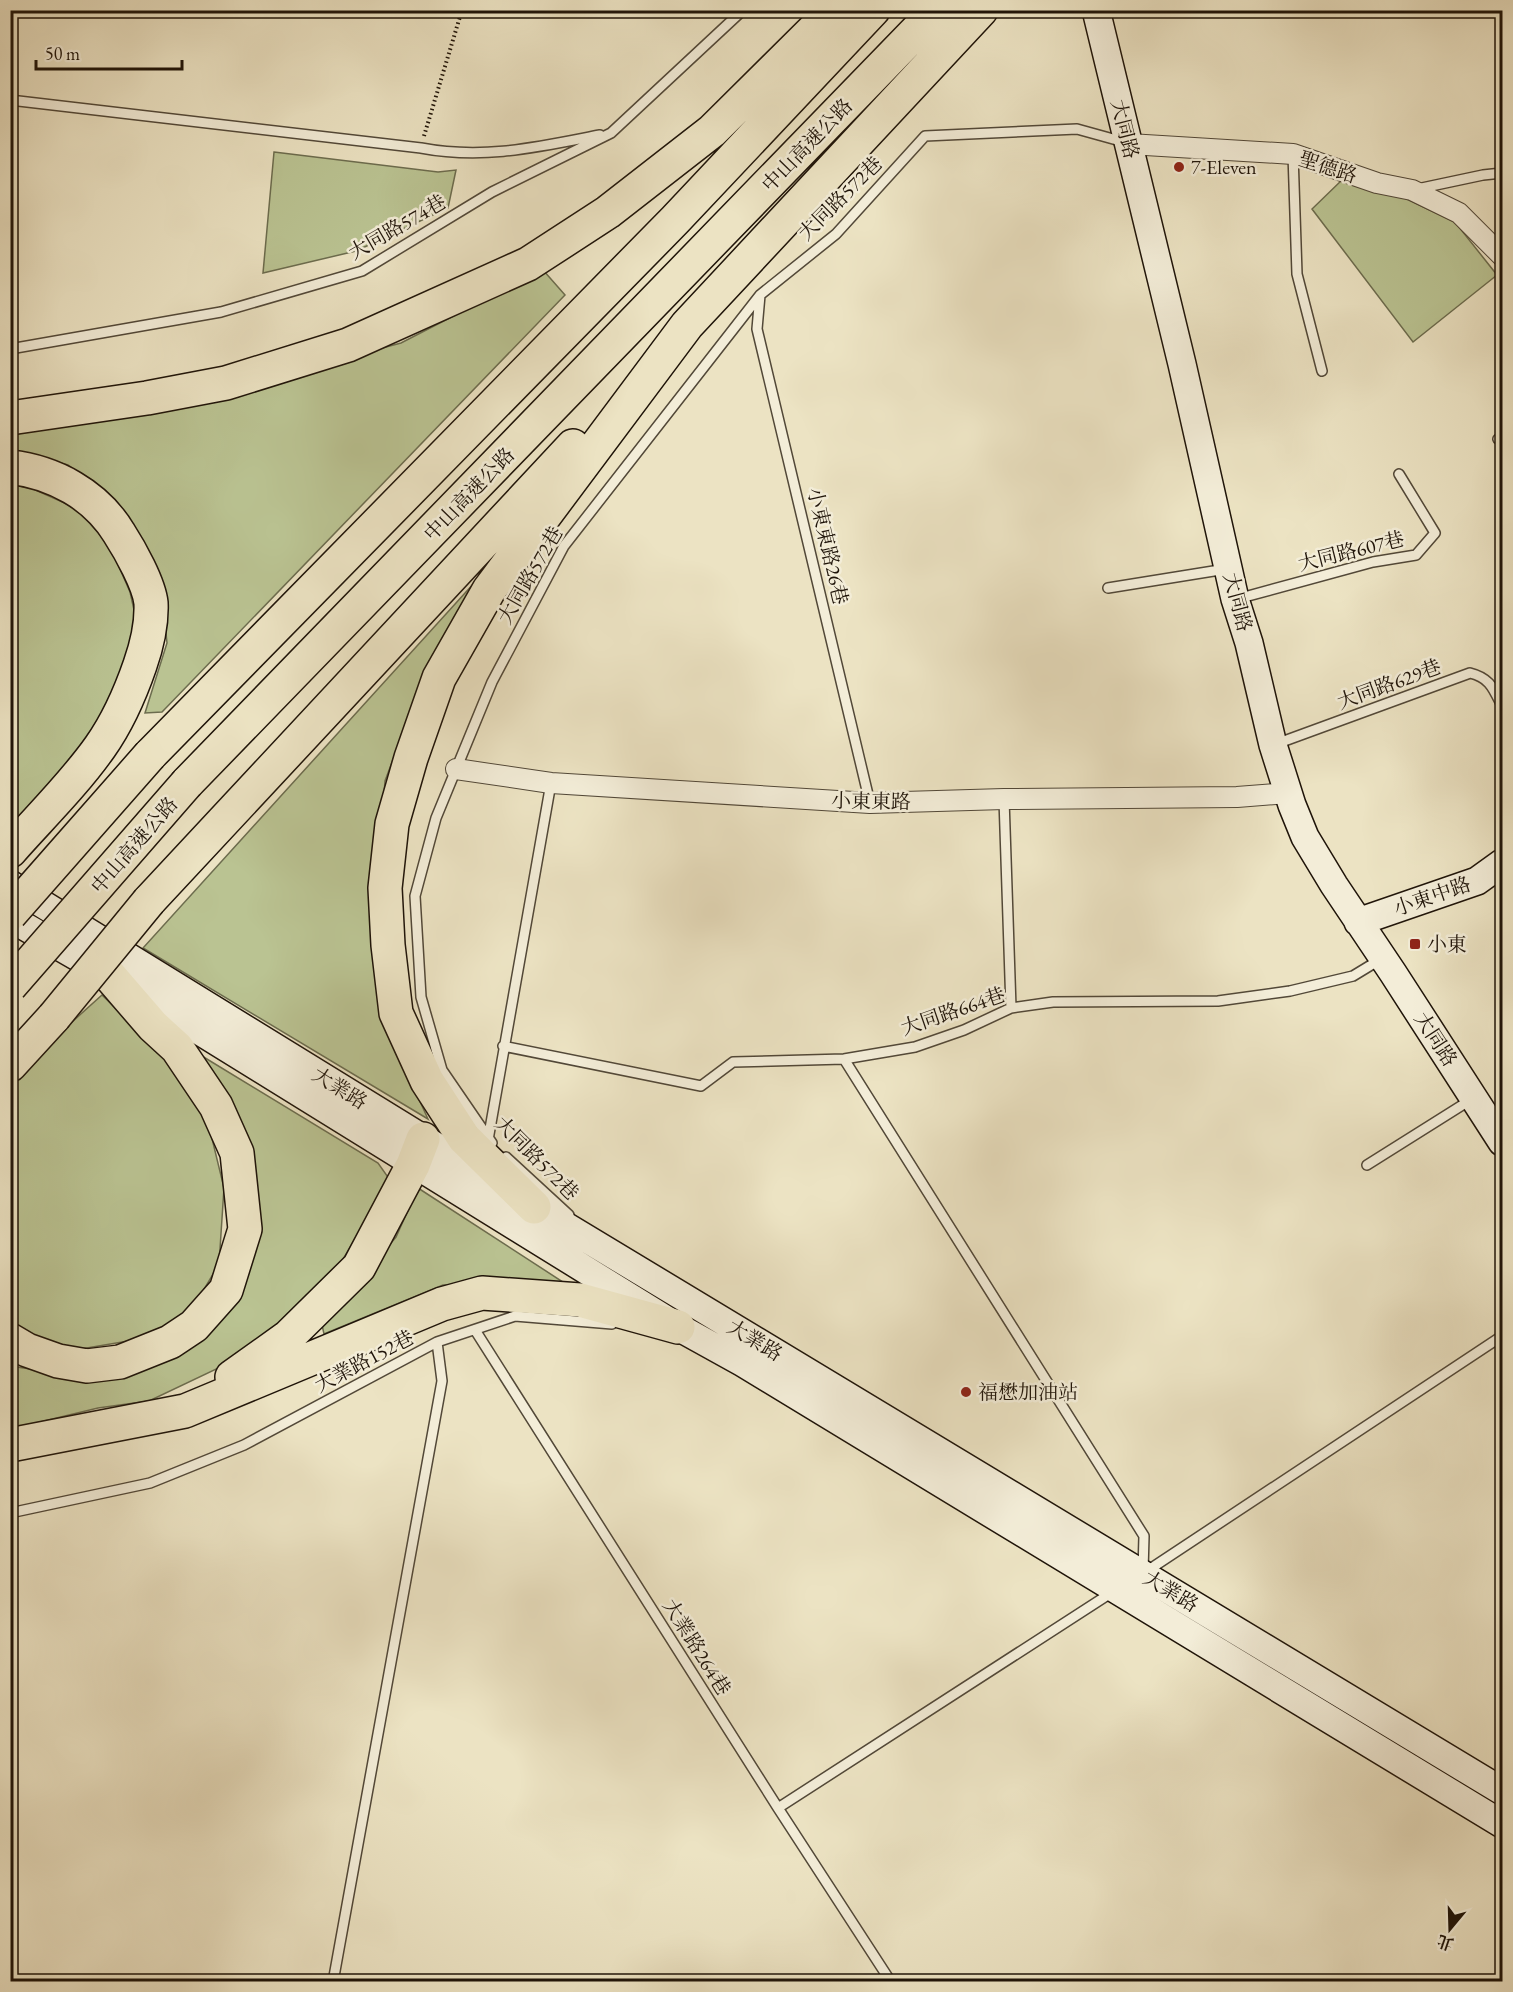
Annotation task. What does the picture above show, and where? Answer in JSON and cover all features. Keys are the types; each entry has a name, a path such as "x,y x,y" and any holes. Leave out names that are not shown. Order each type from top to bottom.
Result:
{"highway":[{"path":"10,418 147,398 226,383 348,345 528,264 608,212 712,131 834,10"},
{"path":"10,916 150,754 666,228 873,10"},
{"name":"中山高速公路","path":"10,986 188,783 938,10"},
{"path":"10,1065 54,1017 149,901 981,10"},
{"path":"534,1207 464,1138 426,1081 396,1013 388,945 385,888 392,824 411,758 439,678 489,590 687,325"},
{"path":"10,467 32,469 54,477 83,494 105,515 112,522 135,559 151,602 149,640 130,694 100,747 10,851"},
{"path":"10,1340 27,1350 58,1361 87,1366 120,1362 171,1342 194,1326 226,1290 237,1259 245,1229 237,1153 216,1106 177,1048 153,1026 109,975"},
{"path":"185,1411 288,1337 359,1268 418,1152"},
{"path":"10,1445 185,1411 442,1304 482,1293 580,1300 688,1338"}],"main road":[{"name":"大同路","path":"1096,10 1235,599 1249,643 1288,793 1305,837 1358,922 1502,1140"},
{"name":"小東中路","path":"1358,922 1477,881 1503,863"},
{"name":"大業路","path":"10,884 418,1152 688,1338 742,1363 1130,1582 1315,1678 1503,1791"},
{"name":"大業路","path":"10,916 418,1152 534,1207 605,1249 1130,1582 1300,1701 1503,1824"},
{"path":"1300,1701 1315,1678"}],"street":[{"name":"聖德路","path":"1129,144 1293,154 1377,183 1412,190 1459,213 1503,256"},
{"name":"小東東路","path":"456,769 551,783 870,803 1004,799 1237,797 1288,793"}],"lane":[{"name":"大同路574巷","path":"10,349 221,312 362,271 492,192 611,133 743,10"},
{"path":"10,100 421,148 450,154 510,152 611,133"},
{"name":"大同路572巷","path":"605,1249 488,1140 442,1070 422,997 415,896 436,818 492,682 564,546 759,296 836,234 925,136 1077,129 1129,144"},
{"path":"1293,154 1297,274 1322,371"},
{"path":"1412,190 1503,173"},
{"name":"小東東路26巷","path":"759,296 758,329 870,803"},
{"name":"大同路607巷","path":"1235,599 1373,562 1416,555 1435,533 1399,474"},
{"path":"1108,588 1228,568"},
{"name":"大同路629巷","path":"1274,745 1470,673 1483,676 1503,706"},
{"path":"488,1140 551,783"},
{"path":"1004,799 1011,1008"},
{"name":"大同路664巷","path":"503,1046 701,1086 733,1062 844,1059 915,1047 964,1030 1011,1008 1053,1002 1228,1000 1290,991 1353,976 1383,958"},
{"path":"844,1059 1144,1536 1130,1582"},
{"path":"1367,1165 1473,1098"},
{"name":"大業路152巷","path":"10,1513 161,1479 244,1445 437,1342 515,1316 621,1324"},
{"name":"大業路264巷","path":"475,1330 891,1982"},
{"path":"778,1808 1130,1582 1503,1336"},
{"path":"333,1982 442,1381 437,1342"}],"path":[{"path":"421,148 462,10"}],"green space":[{"path":"274,152 438,172 456,170 448,208 356,251 263,273"},
{"path":"1345,177 1392,192 1455,222 1497,275 1413,342 1312,209"},
{"path":"543,270 565,295 162,712 145,713 167,643 162,596 144,552 111,497 68,465 11,449 11,433 141,412 401,343"},
{"path":"11,485 31,488 76,508 110,546 130,592 139,632 105,727 11,838"},
{"path":"485,571 422,682 385,781 376,902 396,1049 428,1119 143,948"},
{"path":"102,995 177,1068 208,1122 224,1188 219,1264 193,1308 146,1338 75,1350 11,1328 11,1087 33,1057"},
{"path":"197,1053 378,1163 390,1180 342,1261 248,1354 149,1401 98,1408 11,1429 10,1361 17,1367 86,1377 160,1358 255,1250"},
{"path":"418,1188 566,1284 443,1285 324,1334 322,1325 396,1237"}],"place":[{"name":"7-Eleven","path":"1179,167"},
{"name":"小東","path":"1415,944"},
{"name":"福懋加油站","path":"966,1392"}]}
